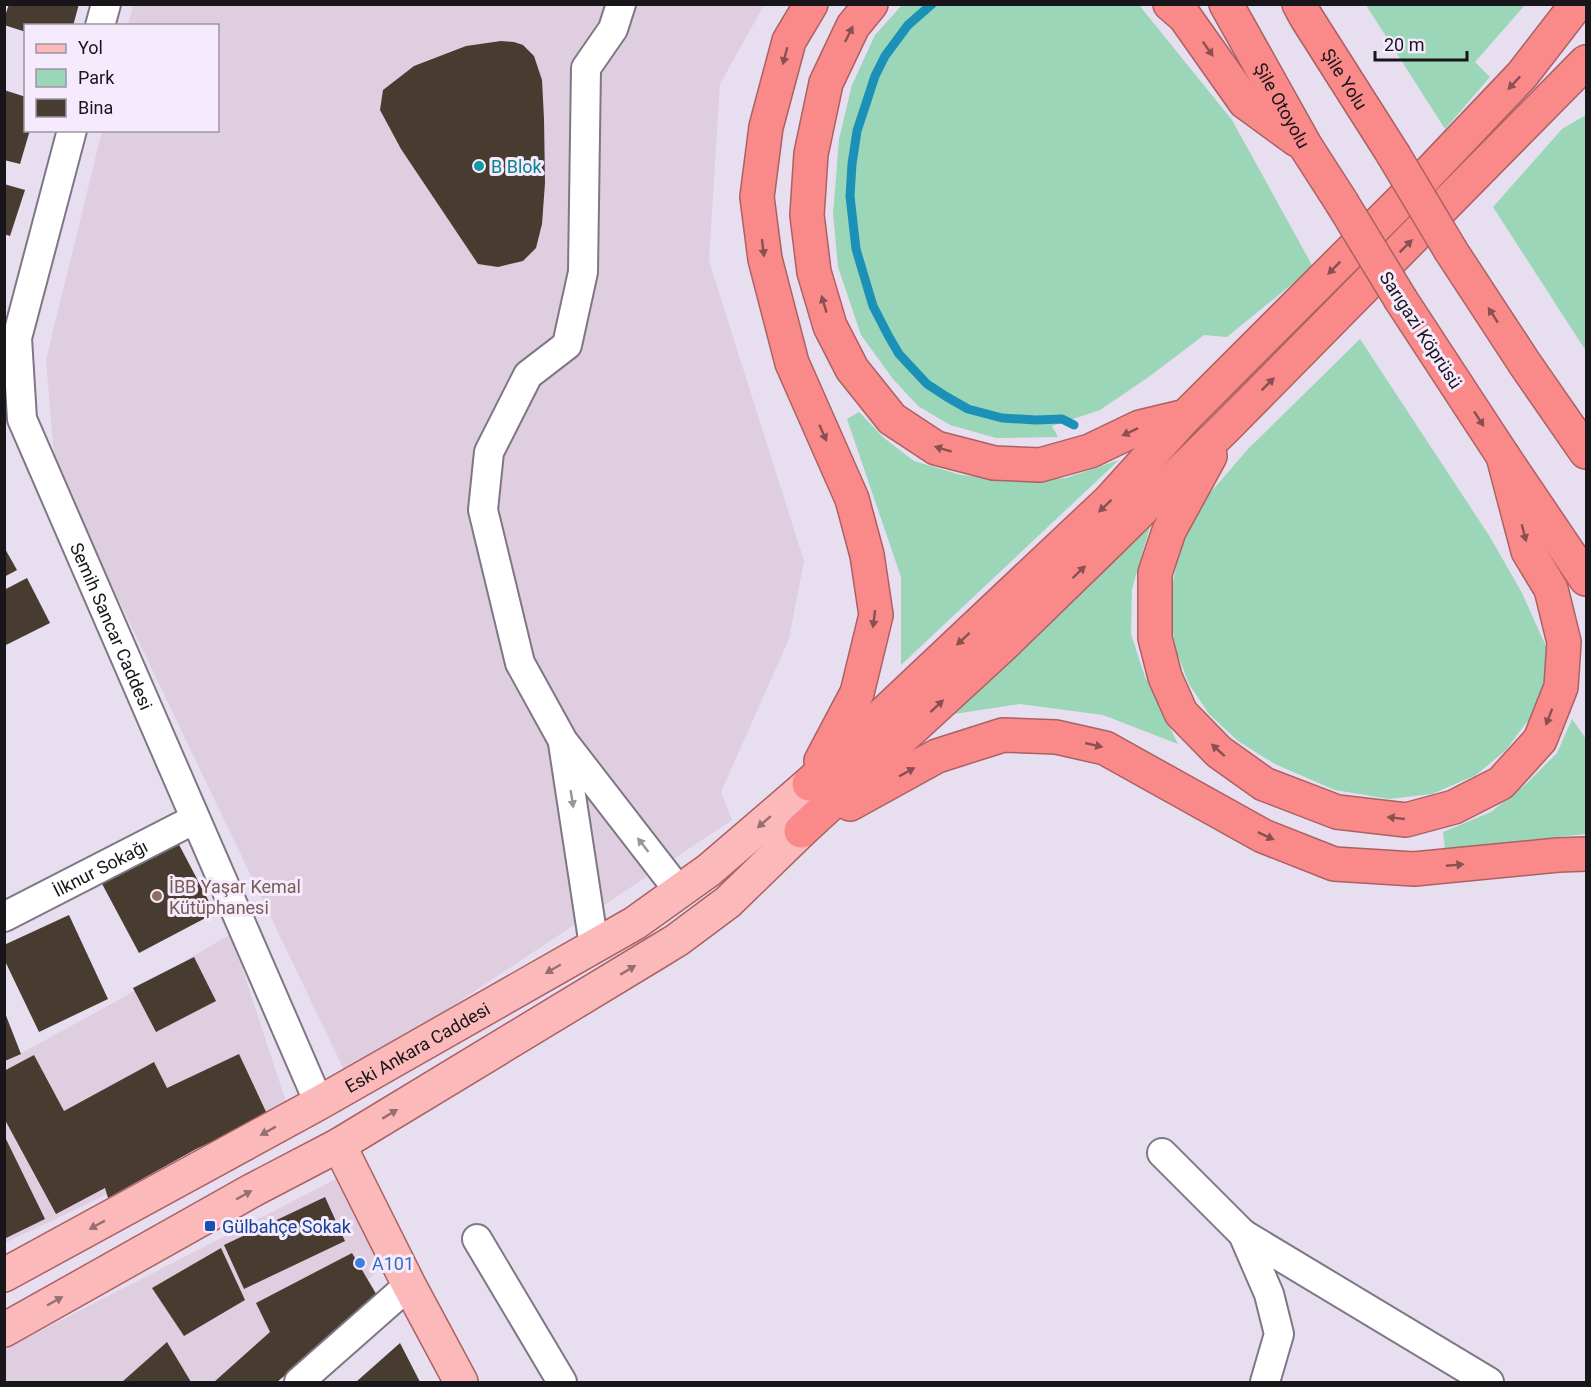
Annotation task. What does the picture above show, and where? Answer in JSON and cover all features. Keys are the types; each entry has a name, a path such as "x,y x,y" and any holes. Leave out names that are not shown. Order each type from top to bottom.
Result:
{"highway":[{"path":"809,784 856,693 876,615 867,555 852,499 792,363 765,260 758,197 766,127 789,41 811,4"},
{"path":"871,4 852,26 826,83 811,154 807,215 814,272 830,326 852,369 892,419 936,448 994,463 1040,465 1090,451 1140,427 1186,416"},
{"path":"1170,4 1185,17 1245,102 1306,147"},
{"name":"Şile Otoyolu","path":"1226,4 1306,147 1342,203"},
{"path":"809,784 1109,501 1186,416 1428,174 1522,75 1577,4"},
{"name":"Şile Yolu","path":"1302,9 1394,154 1451,251 1525,364"},
{"path":"801,831 1002,646 1227,426 1587,62"},
{"path":"1548,103 1587,92"},
{"name":"Sarıgazi Köprüsü","path":"1342,203 1401,300 1503,456"},
{"path":"1525,364 1587,416"},
{"path":"1525,364 1587,452"},
{"path":"1227,426 1169,531 1155,573 1155,638 1165,676 1181,713 1220,752 1264,784 1337,812 1406,820 1454,807 1501,783 1540,740 1561,687 1564,642 1551,589 1528,551 1503,456"},
{"path":"1503,456 1587,579"},
{"path":"801,831 936,756 1003,735 1056,737 1105,748 1263,836 1334,864 1413,869 1587,854"}],"main road":[{"name":"Eski Ankara Caddesi","path":"4,1275 320,1103 635,923 709,870 809,784"},
{"path":"4,1330 339,1144 677,940 728,902 801,831"},
{"path":"339,1144 461,1383"}],"street":[{"path":"101,24 106,4"},
{"path":"621,4 613,29 586,69 583,272 567,345 528,375 489,452 483,510 520,663 563,741 679,891"},
{"name":"Semih Sancar Caddesi","path":"71,132 11,337 10,423 195,819 320,1103"},
{"path":"563,741 594,946"},
{"name":"İlknur Sokağı","path":"4,916 195,819"},
{"path":"1162,1153 1242,1234 1490,1383"},
{"path":"1242,1234 1269,1294 1279,1334 1265,1383"},
{"path":"477,1239 562,1383"},
{"path":"299,1383 409,1285"}],"shaded area":[{"path":"133,5 764,5 720,84 709,261 804,561 789,639 721,792 732,820 347,1076 55,467 46,360 102,132 219,132 219,24 128,24"},
{"path":"231,934 288,1108 5,1243 5,1062 117,1001"},
{"path":"342,1176 384,1265 256,1382 5,1382 5,1349"}],"green space":[{"path":"902,5 1139,5 1232,120 1313,267 1227,337 1204,335 1100,410 1052,426 1058,437 996,438 950,425 918,406 893,379 861,335 838,267 833,214 839,139 852,85 875,35"},
{"path":"1366,5 1525,5 1475,62 1490,77 1445,129"},
{"path":"1586,115 1586,351 1493,207 1562,129"},
{"path":"1360,339 1490,537 1522,593 1549,653 1544,690 1532,718 1506,750 1476,775 1432,794 1389,799 1335,790 1275,764 1238,741 1209,714 1189,684 1177,653 1170,618 1173,582 1180,544 1203,501 1249,448"},
{"path":"859,412 884,438 914,461 961,475 1013,481 1066,478 1119,460 901,665 901,577 847,419"},
{"path":"1150,527 1132,589 1131,634 1145,677 1178,744 1103,715 1020,704 954,714"},
{"path":"1572,719 1586,739 1586,834 1445,849 1443,832 1491,812 1524,786 1557,753"}],"building":[{"path":"9,4 79,4 74,24 24,24 24,31 4,25"},
{"name":"B Blok","path":"501,41 523,45 534,56 542,80 545,183 542,224 536,248 523,261 498,267 478,264 401,149 380,110 383,90 414,66 466,46"},
{"path":"4,90 24,96 24,132 29,132 20,164 4,160"},
{"path":"4,184 25,190 10,236 4,234"},
{"path":"4,547 17,570 4,577"},
{"path":"27,578 50,623 4,646 4,590"},
{"name":"İBB Yaşar Kemal Kütüphanesi","path":"176,839 215,913 139,953 100,880"},
{"path":"69,915 108,999 39,1032 4,959 4,945"},
{"path":"194,957 216,1001 156,1032 133,988"},
{"path":"5,1013 21,1054 5,1061"},
{"path":"239,1054 268,1116 196,1149 108,1198 105,1188 56,1214 4,1118 4,1071 34,1055 64,1111 154,1062 167,1088"},
{"path":"4,1135 45,1219 4,1239"},
{"path":"325,1197 345,1241 244,1289 224,1245"},
{"path":"221,1248 245,1300 184,1336 152,1288"},
{"path":"352,1253 378,1297 277,1382 214,1382 270,1332 256,1303"},
{"path":"167,1342 191,1382 122,1382"},
{"path":"400,1343 420,1382 356,1382"}],"waterway":[{"path":"932,4 908,25 885,56 875,76 857,131 850,196 856,249 873,306 899,354 927,384 947,397 968,409 1002,418 1062,419 1074,425"}],"place":[{"name":"B Blok","path":"479,166"},
{"name":"İBB Yaşar Kemal Kütüphanesi","path":"157,896"},
{"name":"Gülbahçe Sokak","path":"210,1226"},
{"name":"A101","path":"360,1263"}]}
